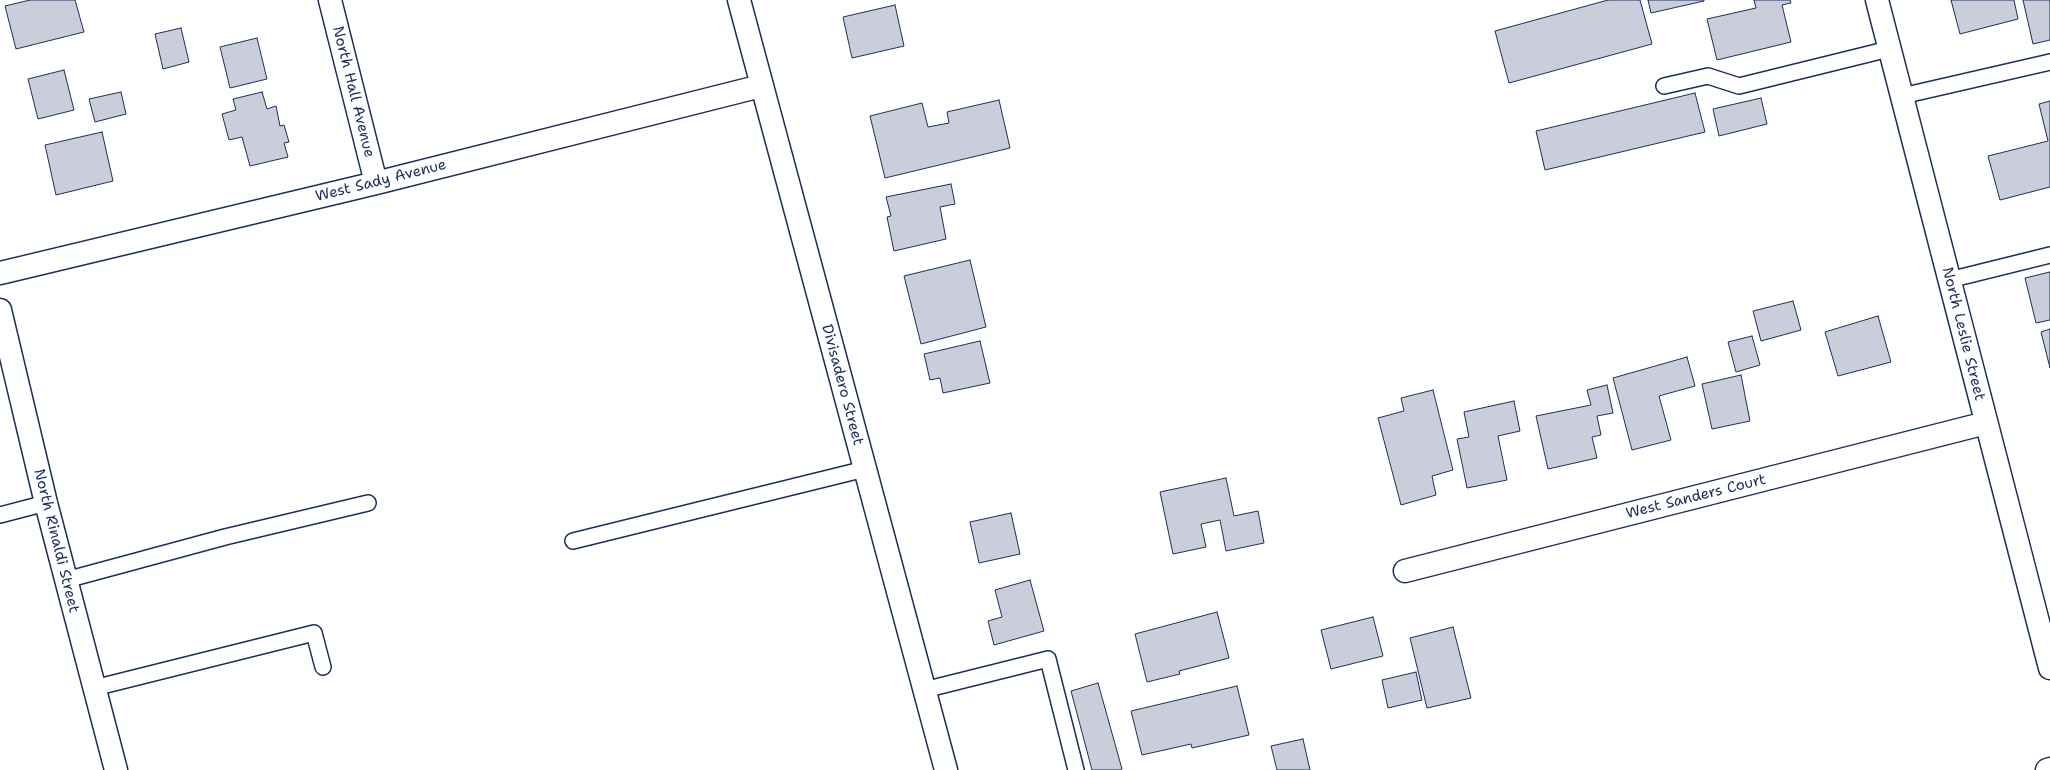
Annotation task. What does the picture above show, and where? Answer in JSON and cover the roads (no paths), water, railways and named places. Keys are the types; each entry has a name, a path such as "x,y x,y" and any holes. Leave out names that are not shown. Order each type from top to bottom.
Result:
{"street":[{"name":"North Hall Avenue","path":"330,0 376,183"},
{"name":"Divisadero Street","path":"740,0 761,86 946,770"},
{"name":"North Leslie Street","path":"1877,0 2050,668"},
{"name":"West Sady Avenue","path":"0,273 376,183 761,86"},
{"name":"North Rinaldi Street","path":"0,310 46,503 116,770"},
{"name":"West Sanders Court","path":"1405,570 1986,424"}],"lane":[{"path":"1664,86 1708,76 1739,86 1890,50"},
{"path":"1902,96 2050,62"},
{"path":"1949,280 2050,255"},
{"path":"573,540 865,469"},
{"path":"0,515 46,503"},
{"path":"66,580 225,537 368,503"},
{"path":"94,688 314,633 323,667"},
{"path":"924,690 1048,659 1076,770"}]}
